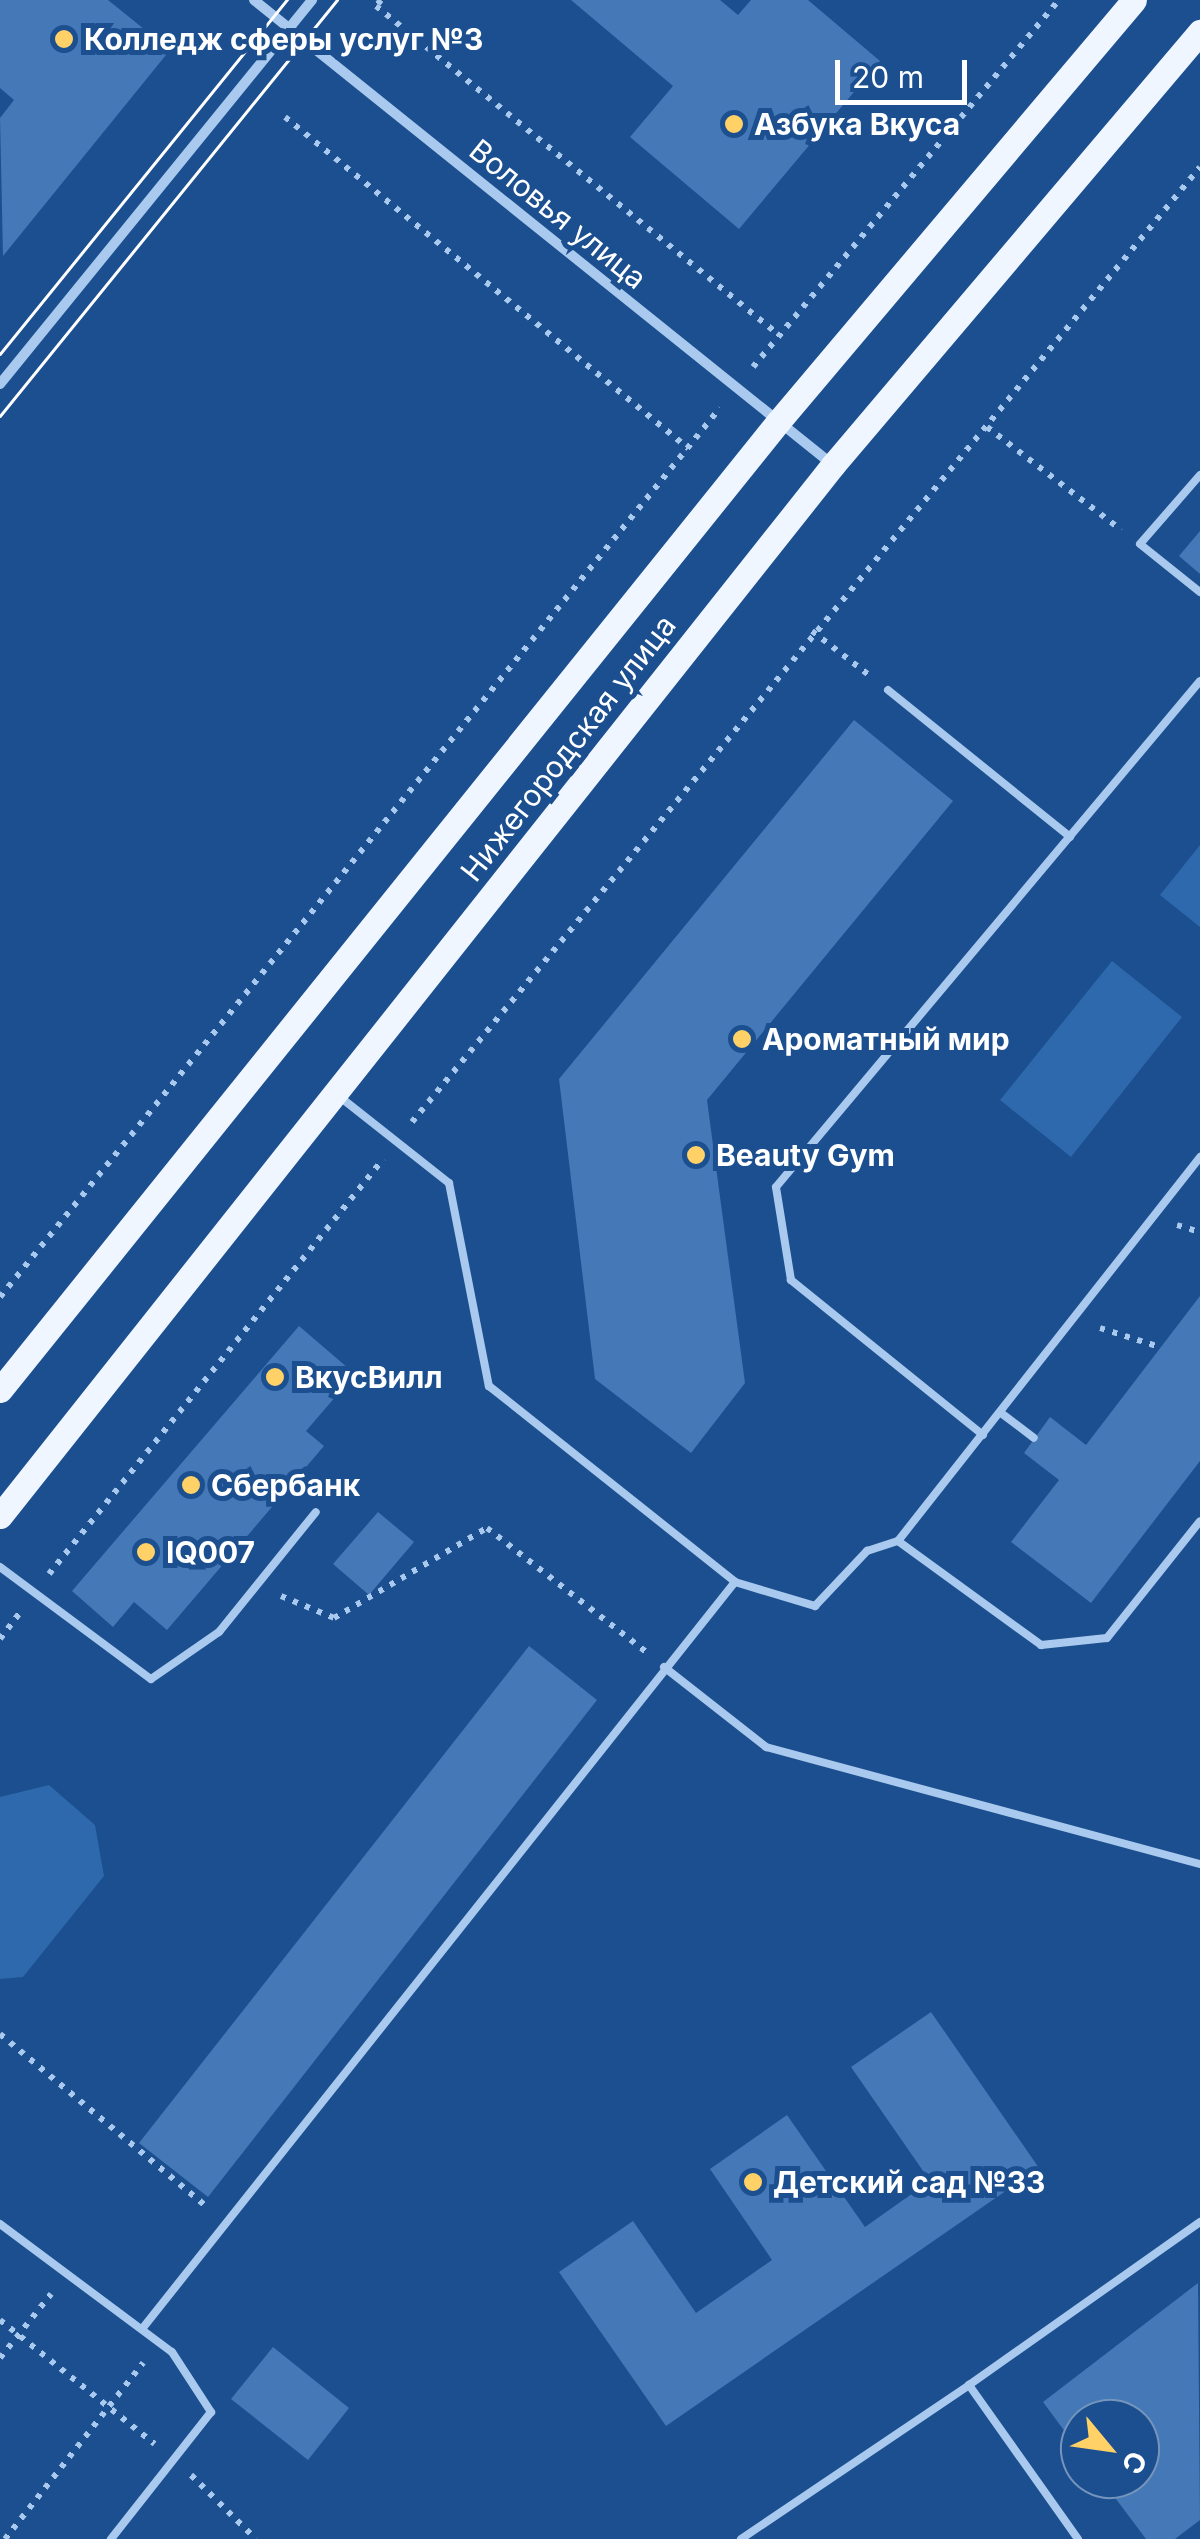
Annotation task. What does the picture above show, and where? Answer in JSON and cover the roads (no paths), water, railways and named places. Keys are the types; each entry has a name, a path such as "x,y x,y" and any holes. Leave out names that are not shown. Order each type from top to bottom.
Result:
{"main road":[{"name":"Нижегородская улица","path":"0,1390 778,422 1134,0"},
{"name":"Нижегородская улица","path":"0,1516 833,465 1200,32"}],"street":[{"name":"Воловья улица","path":"254,0 833,465"},
{"path":"0,384 312,0"}],"lane":[{"path":"1200,475 1140,544 1200,592"},
{"path":"983,1436 791,1280 776,1186 1200,681"},
{"path":"888,690 1070,837"},
{"path":"335,1094 449,1183 489,1386 735,1582 814,1606 867,1552 898,1540 1200,1157"},
{"path":"1001,1413 1034,1438"},
{"path":"0,1566 151,1679 219,1632 316,1512"},
{"path":"898,1540 1041,1645 1107,1638 1200,1522"},
{"path":"142,2328 735,1582"},
{"path":"664,1667 766,1747 1200,1864"},
{"path":"741,2539 1200,2222"},
{"path":"0,2224 159,2342 211,2412 112,2539"},
{"path":"969,2385 1078,2539"}],"tram line":[{"path":"0,354 287,0"},
{"path":"0,416 337,0"}],"place":[{"name":"Колледж сферы услуг №3","path":"64,39"},
{"name":"Азбука Вкуса","path":"734,124"},
{"name":"Ароматный мир","path":"742,1039"},
{"name":"Beauty Gym","path":"696,1155"},
{"name":"ВкусВилл","path":"275,1377"},
{"name":"Сбербанк","path":"191,1485"},
{"name":"IQ007","path":"146,1552"},
{"name":"Детский сад №33","path":"753,2182"}]}
